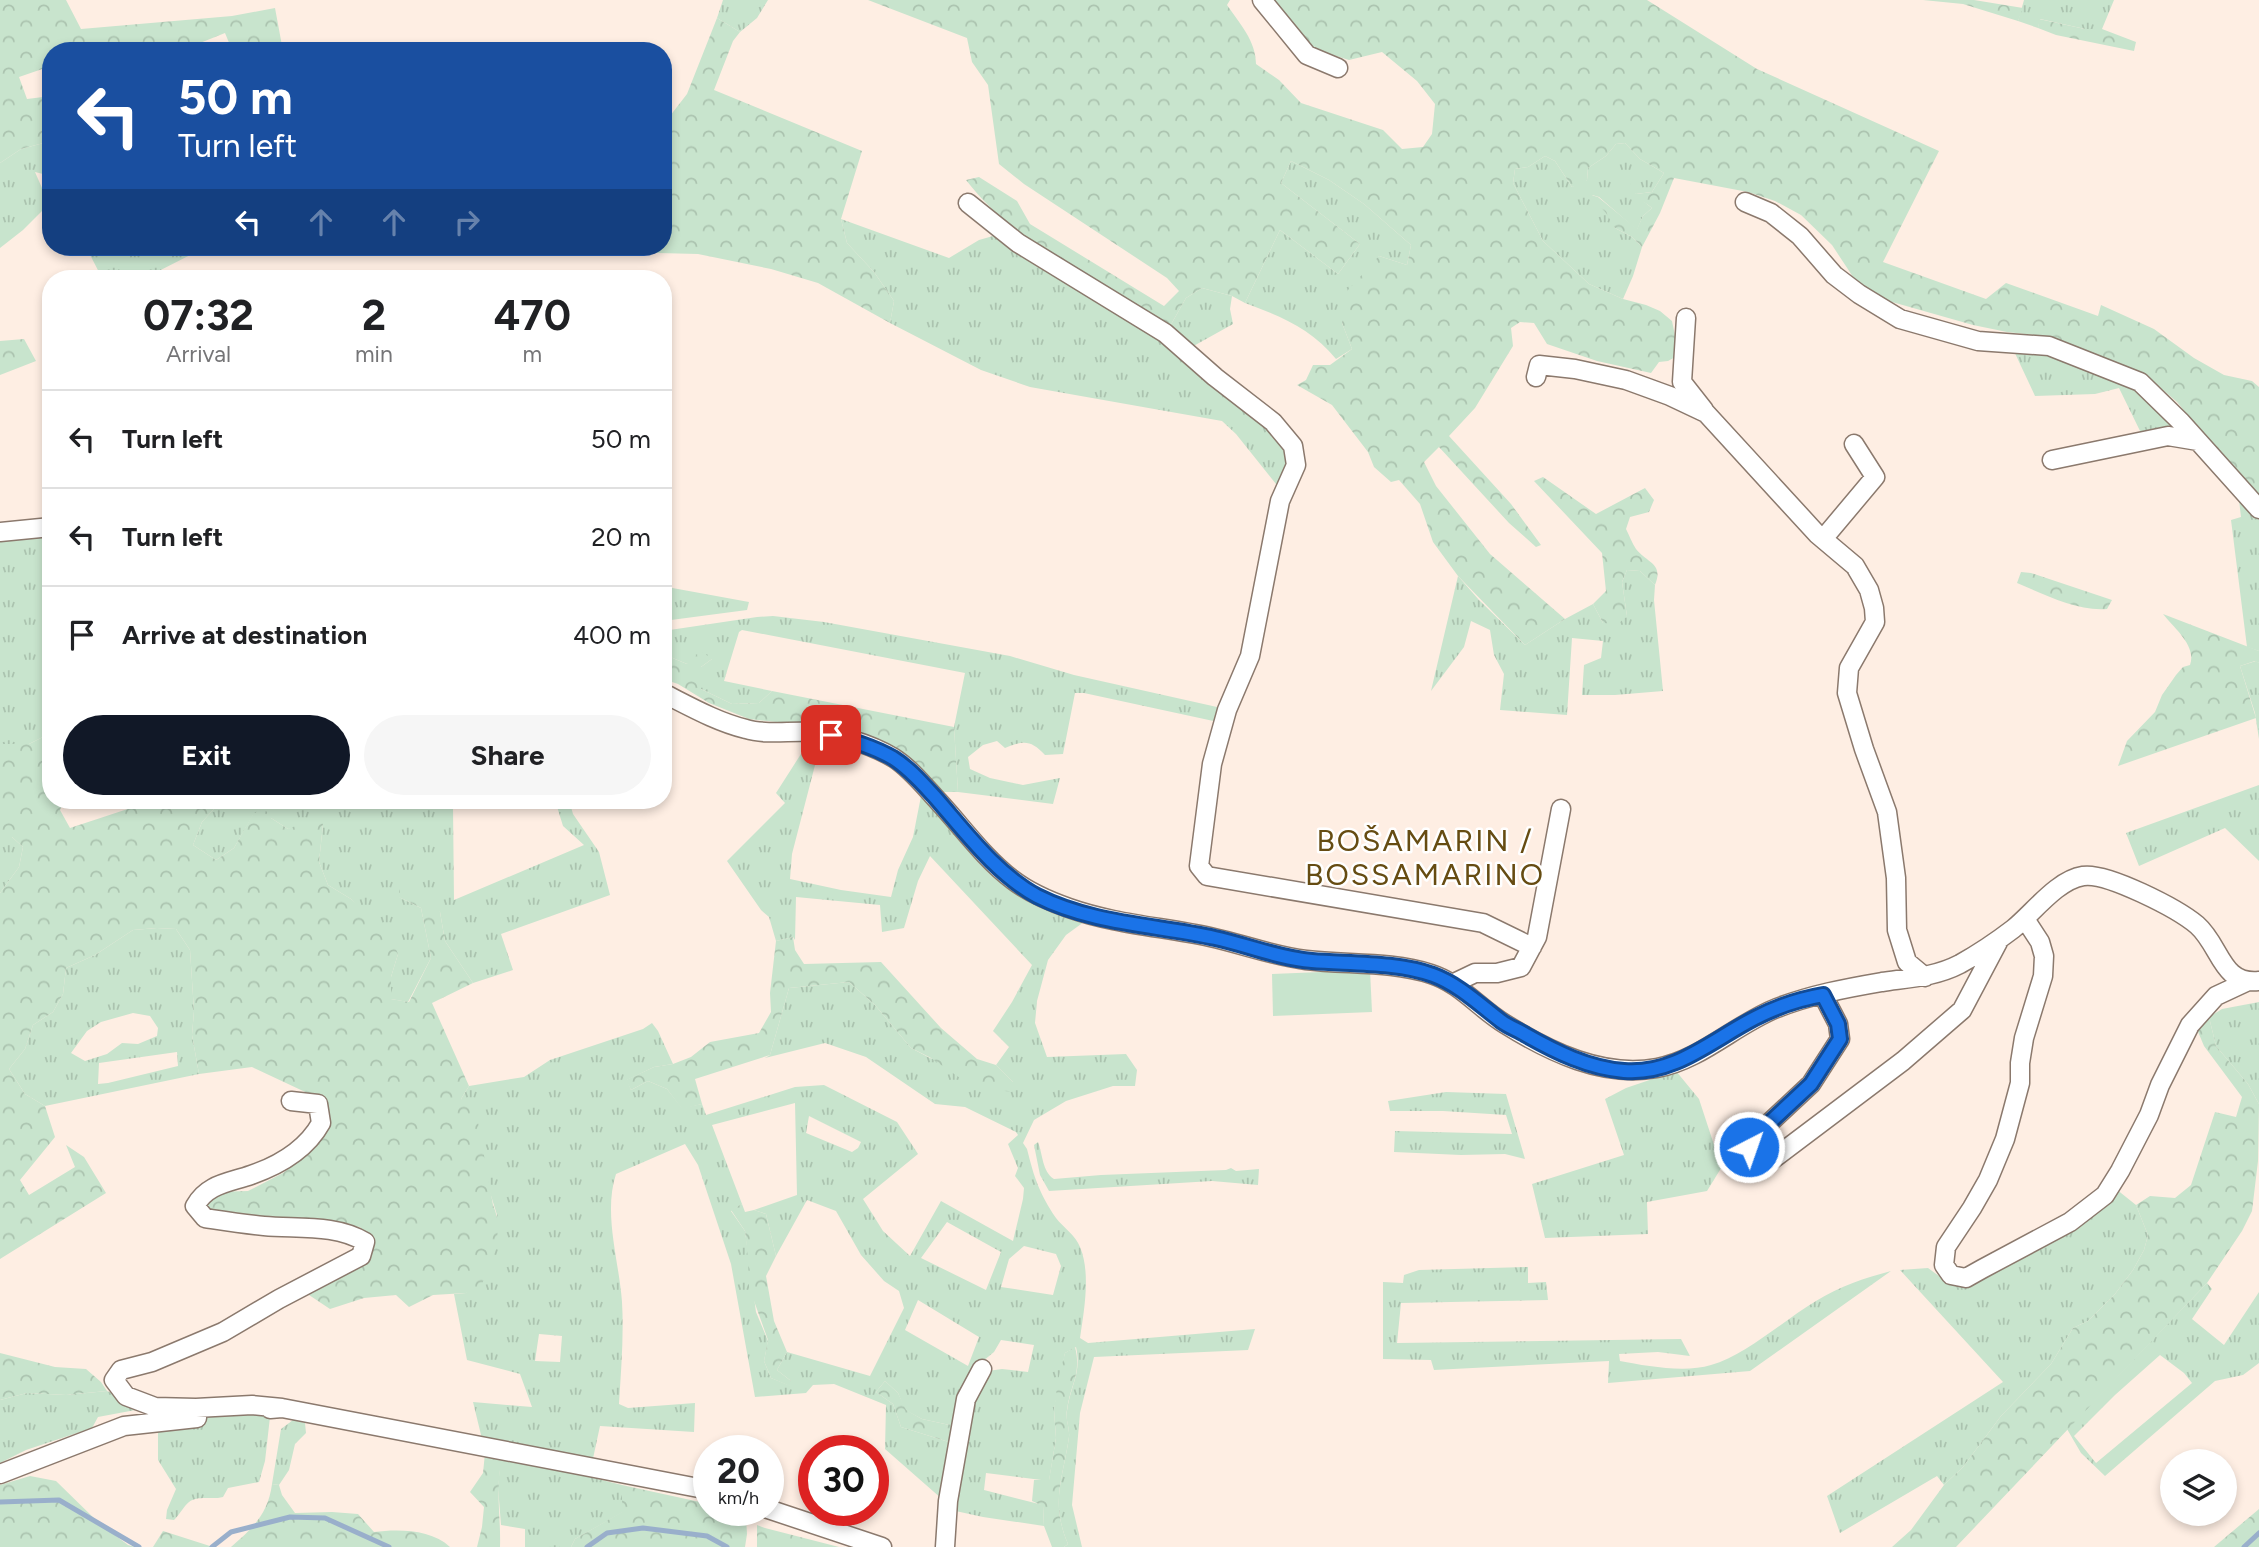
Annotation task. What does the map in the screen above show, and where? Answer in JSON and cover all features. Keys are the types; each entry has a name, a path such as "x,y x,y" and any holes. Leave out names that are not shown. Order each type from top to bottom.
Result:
{"street":[{"path":"1262,0 1307,54 1338,68"},
{"path":"1745,202 1771,213 1800,236 1834,275 1900,319 1978,341 2049,346 2140,382 2259,509"},
{"path":"968,204 1018,243 1165,333 1215,377 1273,422 1293,446 1296,465 1280,501 1250,656 1227,710 1212,764 1199,866 1207,876 1483,923 1532,947"},
{"path":"1686,318 1682,382 1706,413 1822,539 1854,566 1869,590 1875,622 1849,668 1847,693 1887,812 1896,878 1897,930 1907,962 1925,977"},
{"path":"1536,377 1539,365 1575,369 1626,380 1706,413"},
{"path":"2052,460 2168,436 2198,441"},
{"path":"1822,539 1875,477 1854,444"},
{"path":"0,532 42,528"},
{"path":"672,697 748,730 831,735 866,745 895,759 921,782 1012,880 1037,896 1104,920 1149,925 1226,941 1281,957 1431,974 1452,984 1506,1024 1542,1044 1583,1063 1624,1071 1662,1068 1678,1062 1776,1008 1885,982 1925,977 1954,967 1999,939 2062,884 2086,875 2116,882 2162,904 2199,926 2229,973 2253,982"},
{"path":"1452,984 1475,973 1497,973 1521,967 1537,937 1561,808"},
{"path":"2025,919 2040,942 2044,956 2043,976 2024,1038 2020,1083 2005,1139 1980,1195 1946,1247 1944,1265 1951,1275 1966,1278 2070,1222 2105,1195 2149,1115 2160,1085 2190,1025 2216,996 2253,982"},
{"path":"1823,995 1838,1024 1840,1039 1811,1084 1750,1141 1749,1147 1759,1160 1773,1159 1903,1061 1962,1010 1999,939"},
{"path":"291,1101 318,1104 321,1124 312,1140 281,1162 254,1174 220,1184 202,1194 195,1206 205,1218 266,1227 314,1228 353,1234 365,1242 360,1256 223,1332 152,1363 121,1370 114,1380 126,1396 155,1408 252,1405 282,1408 693,1486"},
{"path":"945,1547 948,1501 966,1399 982,1369"},
{"path":"0,1474 124,1426 282,1408"},
{"path":"784,1514 882,1547"}],"green space":[{"path":"0,0 66,0 81,29 232,16 275,8 281,42 229,42 225,33 202,42 42,42 42,69 19,77 27,99 42,97 42,143 21,149 0,163"},
{"path":"723,0 768,0 757,18 740,32 717,18"},
{"path":"868,0 1230,0 1227,5 1250,40 1256,64 1279,80 1301,103 1383,130 1402,149 1423,147 1432,134 1435,104 1417,81 1382,52 1349,60 1317,50 1302,38 1269,0 1647,0 1757,69 1939,151 1883,262 1986,299 2006,283 2098,316 2101,305 2154,329 2194,358 2224,375 2252,381 2259,387 2259,501 2177,402 2156,384 2119,363 2052,337 1973,325 1878,298 1857,283 1832,245 1801,215 1775,201 1748,192 1674,178 1642,247 1632,237 1615,228 1606,213 1597,203 1591,201 1591,195 1598,197 1637,229 1643,216 1652,208 1624,186 1628,180 1636,194 1652,192 1664,173 1640,159 1625,143 1616,144 1606,156 1588,168 1587,180 1572,187 1555,161 1545,156 1528,167 1515,169 1513,183 1543,241 1589,284 1660,311 1672,321 1679,355 1659,362 1651,373 1597,361 1547,344 1534,323 1520,322 1511,328 1513,346 1475,408 1449,436 1511,504 1541,545 1536,547 1509,523 1439,447 1424,462 1436,486 1490,554 1565,619 1525,645 1458,576 1433,542 1420,504 1399,480 1391,482 1374,467 1368,452 1332,405 1297,385 1306,380 1313,365 1330,365 1352,349 1342,323 1348,290 1379,256 1407,265 1411,245 1364,204 1329,180 1291,161 1281,183 1360,244 1338,274 1280,230 1245,303 1232,296 1202,288 1186,298 1169,328 1060,263 1009,225 986,203 966,180 979,177 1017,201 1030,224 1164,306 1179,291 1167,278 1024,184 999,164 988,85 972,62 967,38"},
{"path":"1923,0 1974,0 2023,8 2018,21 1963,4"},
{"path":"2024,0 2114,0 2102,29 2085,29 2040,19 2038,28 2018,21"},
{"path":"717,18 740,32 733,41 714,90 862,151 841,219 847,243 874,272 894,301 890,323 818,283 771,269 698,254 672,253 672,113 687,94"},
{"path":"2039,19 2085,29 2102,29 2136,42 2134,51 2056,35 2038,28"},
{"path":"42,143 42,174 35,172 42,188 42,211 0,248 0,163 21,149"},
{"path":"1625,143 1640,159 1664,173 1652,192 1636,194 1624,186 1652,208 1643,216 1637,230 1599,197 1592,195 1612,220 1615,228 1632,237 1642,247 1623,299 1589,284 1543,241 1513,183 1515,169 1528,167 1545,156 1555,161 1572,187 1587,180 1588,168 1606,156 1616,144"},
{"path":"1291,161 1329,180 1364,204 1411,245 1407,265 1379,256 1342,323 1352,349 1336,359 1317,339 1306,332 1245,303 1280,230 1338,274 1360,244 1281,183"},
{"path":"841,219 949,258 979,240 993,236 1138,321 1270,425 1287,449 1289,461 1280,489 1236,434 1222,421 1030,387 981,370 890,323 894,301 874,272 847,243"},
{"path":"91,256 188,256 161,270 98,270"},
{"path":"1202,288 1232,296 1230,309 1233,324 1190,348 1169,328 1186,298"},
{"path":"24,339 36,361 0,375 0,341"},
{"path":"2013,349 2063,357 2147,395 2178,425 2174,429 2142,435 2119,388 2095,394 2035,396"},
{"path":"1543,477 1596,514 1645,488 1654,500 1649,512 1630,517 1626,529 1636,549 1656,568 1655,585 1640,571 1627,570 1622,582 1627,616 1618,624 1603,623 1593,604 1606,591 1602,553 1534,481"},
{"path":"2239,500 2259,520 2259,651 2247,647 2231,520 2241,517"},
{"path":"42,534 42,738 29,744 0,744 0,538"},
{"path":"1627,570 1640,571 1655,585 1654,600 1663,691 1582,695 1584,665 1601,658 1603,641 1572,638 1567,715 1500,710 1504,674 1494,655 1490,630 1471,621 1464,647 1431,691 1458,576 1525,645 1593,604 1603,623 1627,616 1622,582"},
{"path":"2021,572 2112,600 2107,609 2073,605 2017,583"},
{"path":"672,588 749,602 747,610 672,620"},
{"path":"2163,614 2259,651 2259,663 2255,661 2240,666 2256,718 2118,766 2127,741 2155,712 2162,695 2176,675 2183,667 2190,665 2187,644"},
{"path":"773,616 824,622 1010,656 1074,675 1217,707 1218,722 1075,693 1063,754 1045,755 1036,746 1027,743 1005,748 997,741 983,745 968,757 970,769 990,778 1023,785 1060,778 1053,804 958,792 954,727 965,673 742,630 739,632 724,681 772,691 759,703 732,704 701,689 701,667 712,659 687,664 672,658 672,630"},
{"path":"701,651 712,659 701,667 701,689 732,704 759,703 772,691 954,727 958,792 940,792 822,727 749,719 709,703 672,682 672,658 687,664"},
{"path":"2256,661 2259,663 2259,739 2255,713 2240,666"},
{"path":"42,738 42,809 60,809 70,828 128,809 214,809 202,822 193,845 216,860 234,848 253,814 262,809 288,829 318,817 323,824 319,862 328,885 351,899 392,940 398,954 391,977 391,999 409,1002 431,958 421,908 399,897 399,884 431,897 440,912 445,941 473,983 432,1003 469,1086 461,1099 477,1117 498,1225 496,1245 482,1284 466,1293 433,1295 409,1307 396,1295 364,1298 330,1309 306,1293 371,1242 360,1227 207,1211 203,1202 213,1192 248,1191 283,1173 315,1148 323,1127 318,1098 252,1067 199,1074 192,1035 194,1011 190,950 176,929 157,928 133,930 95,955 66,968 63,994 53,1012 33,1025 25,1049 9,1069 25,1094 45,1106 55,1137 20,1180 29,1195 75,1167 66,1145 84,1157 106,1193 0,1259 0,893 19,867 23,847 12,837 0,837 0,744 29,744"},
{"path":"821,742 792,854 790,879 891,897 898,870 913,837 922,791 976,855 1009,888 1088,919 1066,935 1048,960 1037,1001 1035,1023 1047,1057 1126,1054 1137,1070 1135,1086 1113,1086 1066,1101 1034,1120 1023,1143 1045,1201 1056,1218 1076,1239 1083,1257 1086,1292 1080,1338 1088,1343 1255,1329 1248,1350 1094,1357 1080,1413 1072,1505 1082,1547 1064,1547 1068,1544 1059,1503 1069,1437 1068,1402 1078,1364 1076,1347 1065,1353 1054,1410 1056,1438 1049,1481 986,1473 984,1490 1043,1505 1044,1526 951,1510 969,1411 988,1371 1002,1369 1028,1372 1034,1345 1001,1340 994,1352 977,1366 954,1426 922,1419 905,1410 898,1393 885,1381 876,1392 893,1404 901,1427 952,1443 942,1499 889,1453 889,1435 885,1435 886,1405 834,1384 813,1385 806,1393 755,1397 731,1264 698,1165 685,1144 616,1174 612,1189 611,1221 622,1302 619,1404 628,1408 695,1403 694,1432 600,1426 592,1463 482,1439 473,1402 532,1407 520,1374 467,1360 454,1294 466,1293 497,1215 461,1099 469,1086 524,1077 550,1060 643,1029 652,1023 673,1064 654,1067 627,1080 631,1090 648,1081 667,1089 682,1108 702,1104 706,1115 795,1087 824,1085 897,1122 918,1154 863,1199 883,1231 910,1256 941,1201 1013,1241 1024,1188 1015,1176 1018,1168 1008,1144 1018,1135 1016,1132 965,1107 935,1104 866,1057 825,1043 765,1058 770,1055 789,988 849,982 875,1005 911,1048 930,1058 1013,1082 996,1065 1009,1047 993,1031 1032,965 930,856 918,881 904,928 882,932 880,905 796,897 795,940 793,937 776,941 769,917 761,910 727,861 785,803 776,793 808,743","holes":["795,1103 797,1195 754,1210 766,1214 776,1256 807,1200 836,1211 861,1255 884,1281 899,1291 904,1308 870,1376 787,1352 777,1370 791,1381 791,1386 771,1378 764,1361 768,1341 756,1312 745,1231 731,1211 742,1204 712,1125","809,1116 861,1142 858,1148 852,1152 806,1133","947,1222 1001,1252 986,1290 921,1258","1024,1246 1056,1254 1061,1266 1053,1295 1001,1287 1009,1259","918,1300 979,1337 968,1366 905,1330","539,1334 562,1336 560,1362 535,1361"]},
{"path":"2259,785 2259,861 2225,828 2139,866 2126,833"},
{"path":"214,809 453,809 454,900 584,845 563,826 558,809 572,809 599,852 610,895 501,934 513,970 473,983 445,941 440,912 399,897 421,908 431,958 408,1002 391,999 391,977 398,954 351,899 328,885 319,862 323,824 288,829 271,818 253,815 234,848 216,860 193,845 202,822"},
{"path":"0,837 12,837 23,847 19,867 0,893"},
{"path":"176,929 190,950 194,1011 192,1035 199,1074 45,1106 25,1094 9,1069 25,1049 33,1025 53,1012 63,994 66,968 95,955 133,930","holes":["133,1013 150,1016 158,1028 157,1036 138,1044 122,1043 107,1054 85,1061 71,1053 87,1031 101,1022","177,1052 178,1066 98,1084 99,1063"]},
{"path":"793,937 795,950 804,964 881,962 941,1028 977,1059 996,1065 1013,1082 1011,1092 986,1088 960,1078 911,1048 875,1005 849,982 789,988 770,1055 695,1079 702,1104 682,1109 667,1089 648,1081 631,1090 626,1080 654,1067 691,1057 710,1042 759,1033 771,1012 770,993 776,941"},
{"path":"1370,970 1372,1012 1273,1016 1272,974"},
{"path":"2259,1002 2259,1104 2248,1084 2216,1046 2209,1017 2222,1009"},
{"path":"2209,1017 2216,1046 2248,1084 2259,1104 2258,1161 2252,1211 2242,1231 2207,1283 1956,1547 1892,1547 1911,1530 2001,1416 2051,1364 2073,1328 2088,1321 2115,1294 2133,1270 2144,1250 2148,1235 2136,1205 2150,1196 2175,1198 2191,1185 2215,1112 2236,1117 2242,1097 2204,1046 2196,1027"},
{"path":"1676,1071 1699,1099 1723,1165 1707,1191 1647,1202 1648,1234 1545,1238 1532,1184 1624,1155 1605,1099 1626,1088"},
{"path":"1446,1092 1506,1094 1525,1159 1505,1154 1394,1152 1395,1131 1512,1134 1506,1115 1390,1111 1388,1101"},
{"path":"1038,1142 1045,1167 1054,1179 1231,1168 1236,1171 1259,1169 1258,1185 1212,1181 1049,1191 1040,1175 1034,1145"},
{"path":"2116,1189 2136,1205 2148,1235 2144,1250 2133,1270 2115,1294 2088,1321 2073,1328 2051,1364 2001,1416 1963,1467 1944,1485 1937,1476 1840,1533 1827,1496 2003,1382 1900,1270 1928,1268 1950,1284 1964,1286 2025,1257 2069,1232 2105,1204"},
{"path":"742,1204 745,1212 754,1210 766,1214 776,1256 766,1276 774,1321 787,1352 777,1370 791,1381 792,1387 771,1378 764,1361 768,1340 749,1287 745,1231 731,1210"},
{"path":"1528,1267 1528,1283 1546,1282 1548,1300 1401,1303 1397,1343 1681,1339 1690,1356 1658,1352 1619,1354 1620,1361 1666,1368 1701,1367 1738,1353 1834,1291 1891,1271 1750,1371 1608,1383 1609,1361 1434,1370 1431,1360 1383,1359 1383,1282 1403,1283 1404,1275 1419,1270"},
{"path":"2207,1283 2212,1289 2192,1319 2224,1345 2259,1292 2259,1363 2243,1375 2215,1381 2105,1476 2081,1453 2067,1429","holes":["2160,1355 2184,1373 2192,1383 2096,1463 2074,1436"]},
{"path":"1075,1347 1077,1365 1068,1401 1069,1437 1059,1503 1068,1544 1064,1547 1052,1547 1044,1526 1043,1506 1032,1501 1034,1480 1049,1480 1056,1438 1054,1410 1058,1380 1065,1353"},
{"path":"0,1353 55,1367 86,1369 107,1391 66,1395 27,1393 0,1400"},
{"path":"885,1381 898,1393 906,1410 922,1419 954,1426 952,1443 901,1427 893,1404 876,1392"},
{"path":"107,1391 146,1408 98,1417 92,1428 26,1450 0,1463 0,1400 27,1393 66,1395"},
{"path":"258,1411 270,1417 265,1461 259,1482 228,1488 223,1497 193,1500 174,1520 166,1519 176,1489 158,1460 158,1422 193,1416"},
{"path":"293,1420 305,1423 306,1433 295,1444 289,1470 279,1485 272,1484 281,1429"},
{"path":"485,1453 502,1459 499,1492 500,1547 477,1547 484,1507 470,1492 483,1473"},
{"path":"501,1455 622,1485 623,1512 575,1539 571,1547 525,1547 525,1529 501,1525 498,1487"},
{"path":"30,1476 56,1481 99,1523 128,1545 135,1547 0,1547 0,1485"},
{"path":"272,1484 279,1485 282,1495 295,1513 358,1514 374,1532 404,1531 424,1534 450,1547 231,1547 258,1520 267,1504"},
{"path":"622,1485 693,1501 693,1526 746,1526 745,1547 571,1547 575,1539 622,1512"},
{"path":"2259,1509 2259,1547 2214,1547"},
{"path":"757,1526 760,1526 839,1547 757,1547"},
{"path":"163,1531 213,1547 153,1547"}],"waterway":[{"path":"0,1502 59,1500 139,1547"},
{"path":"212,1547 231,1532 290,1517 325,1518 389,1547"},
{"path":"587,1547 607,1533 643,1528 707,1536 727,1547"},
{"path":"2244,1547 2259,1533"}],"district":[{"name":"BOŠAMARIN / BOSSAMARINO","path":"1425,857"}],"route":[{"path":"831,735 866,745 895,759 921,782 1012,880 1037,896 1104,920 1149,925 1213,938 1250,946 1281,957 1431,974 1450,982 1506,1024 1583,1063 1624,1071 1662,1068 1698,1052 1776,1008 1823,995 1838,1024 1840,1039 1811,1084 1750,1141 1749,1147"}]}
